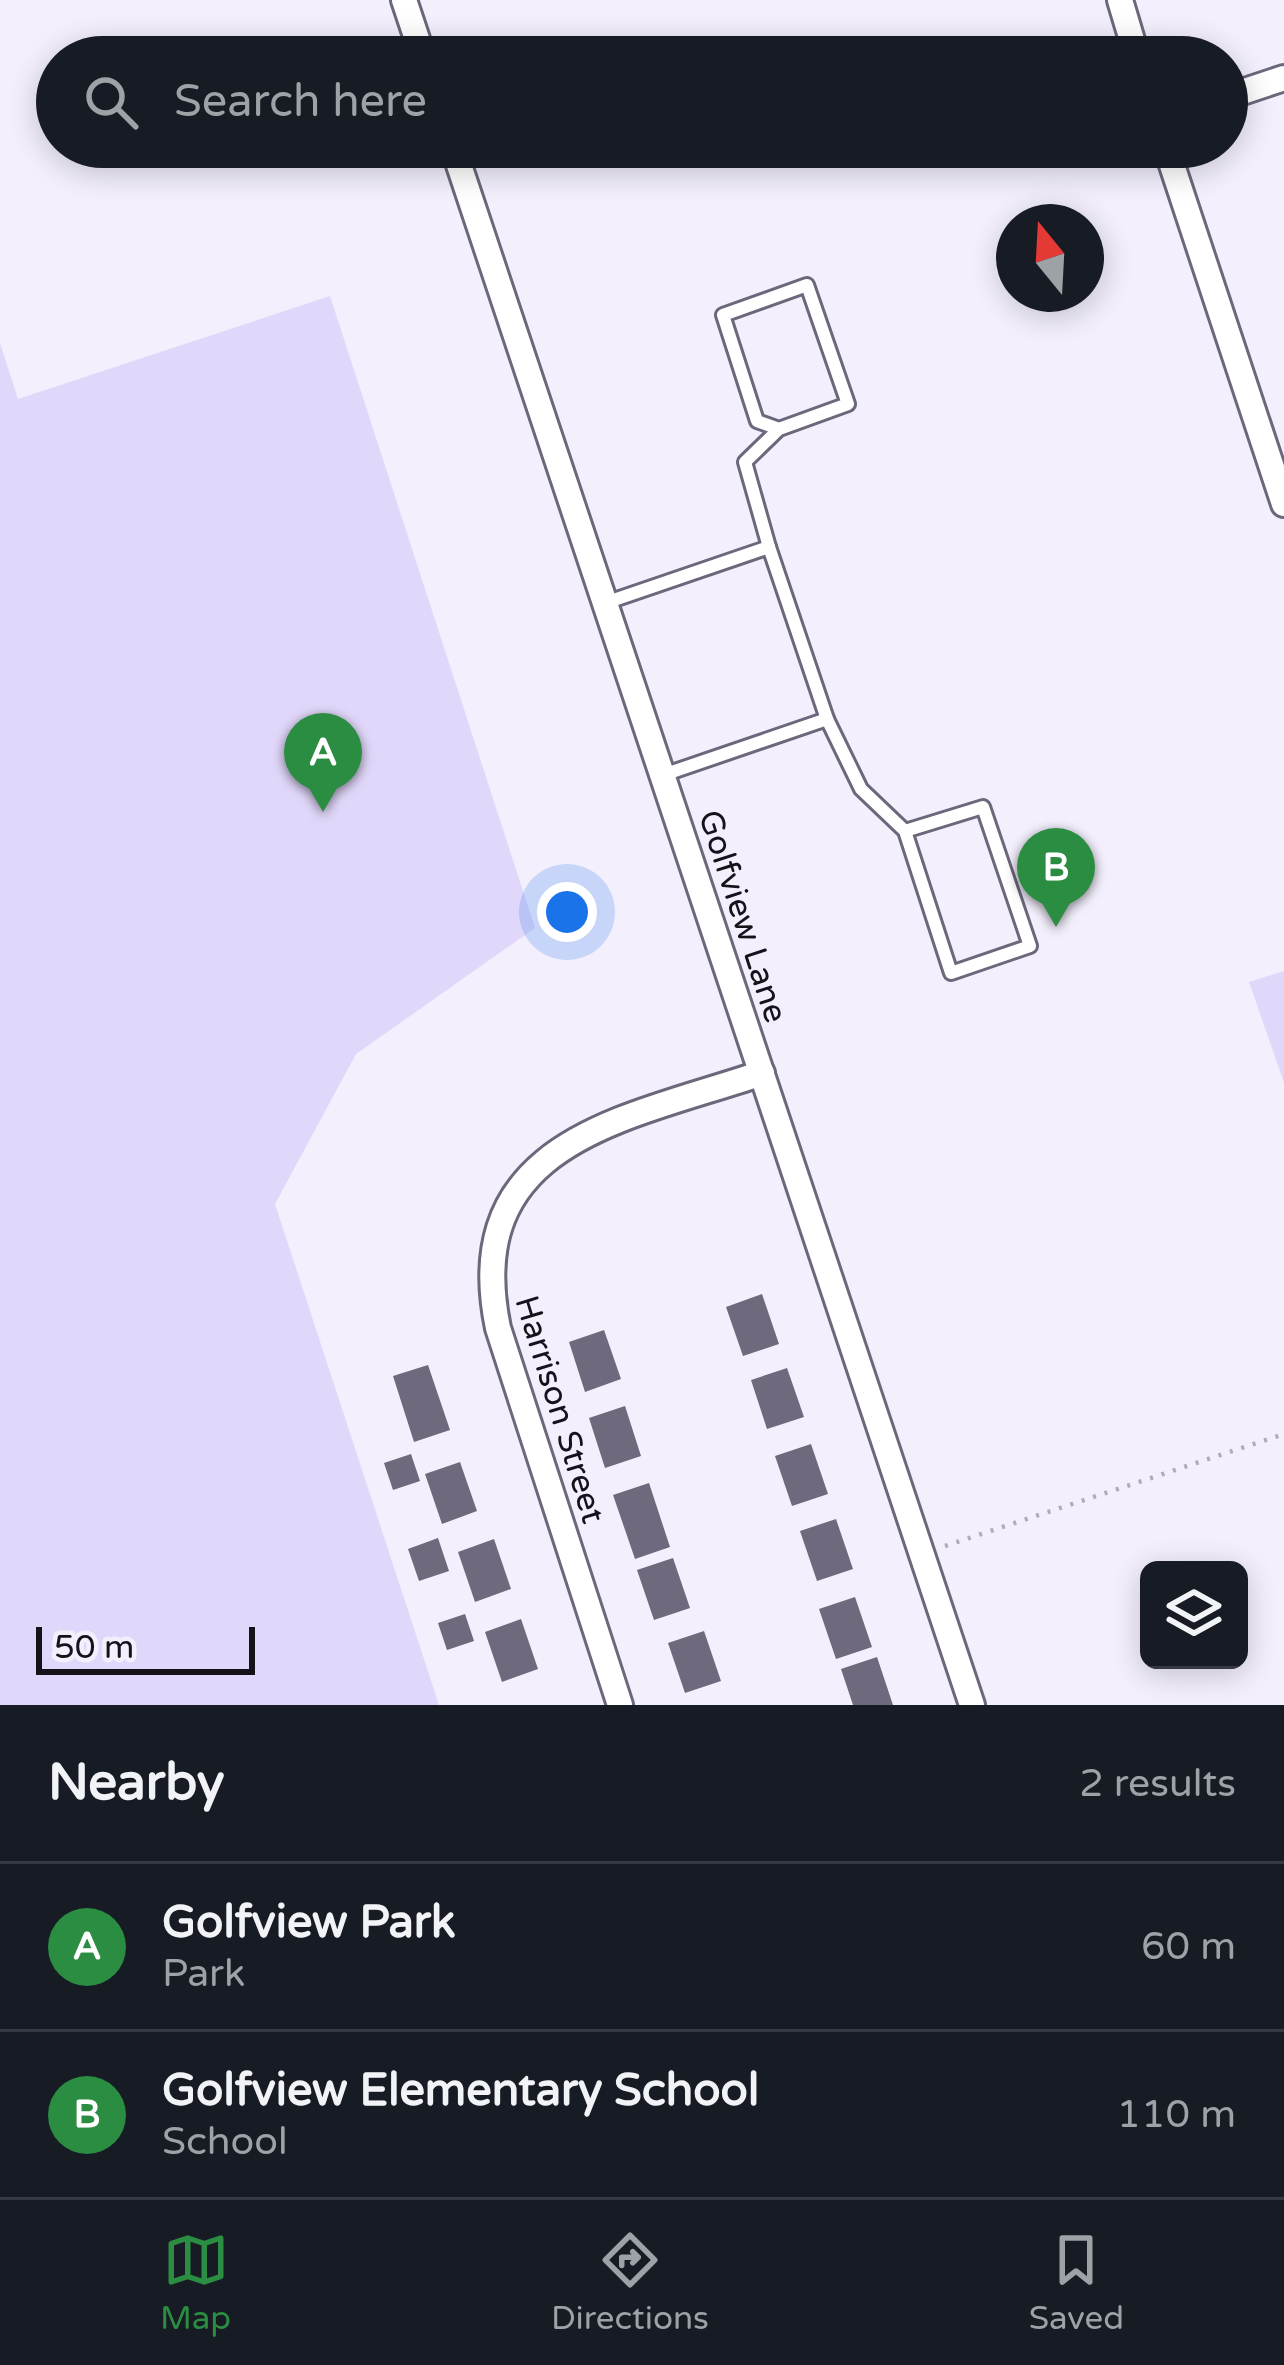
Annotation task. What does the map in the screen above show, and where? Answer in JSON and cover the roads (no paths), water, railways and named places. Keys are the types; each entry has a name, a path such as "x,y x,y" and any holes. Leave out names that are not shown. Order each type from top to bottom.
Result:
{"street":[{"path":"404,0 411,36"},
{"path":"1120,0 1131,36"},
{"path":"1248,90 1284,78"},
{"name":"Golfview Lane","path":"460,168 973,1705"},
{"path":"1174,168 1275,443 1284,504"},
{"name":"Harrison Street","path":"620,1705 498,1328 490,1293 493,1256 502,1217 545,1157 597,1129 762,1072"}],"lane":[{"path":"779,428 757,421 723,315 807,285 848,404 779,428 745,462 769,548 827,719 861,789 905,831 951,973 1030,946 983,807 905,831"},
{"path":"605,603 769,548"},
{"path":"663,775 827,719"}],"place":[{"name":"Golfview Park","path":"323,812"},
{"name":"Golfview Elementary School","path":"1056,927"}]}
